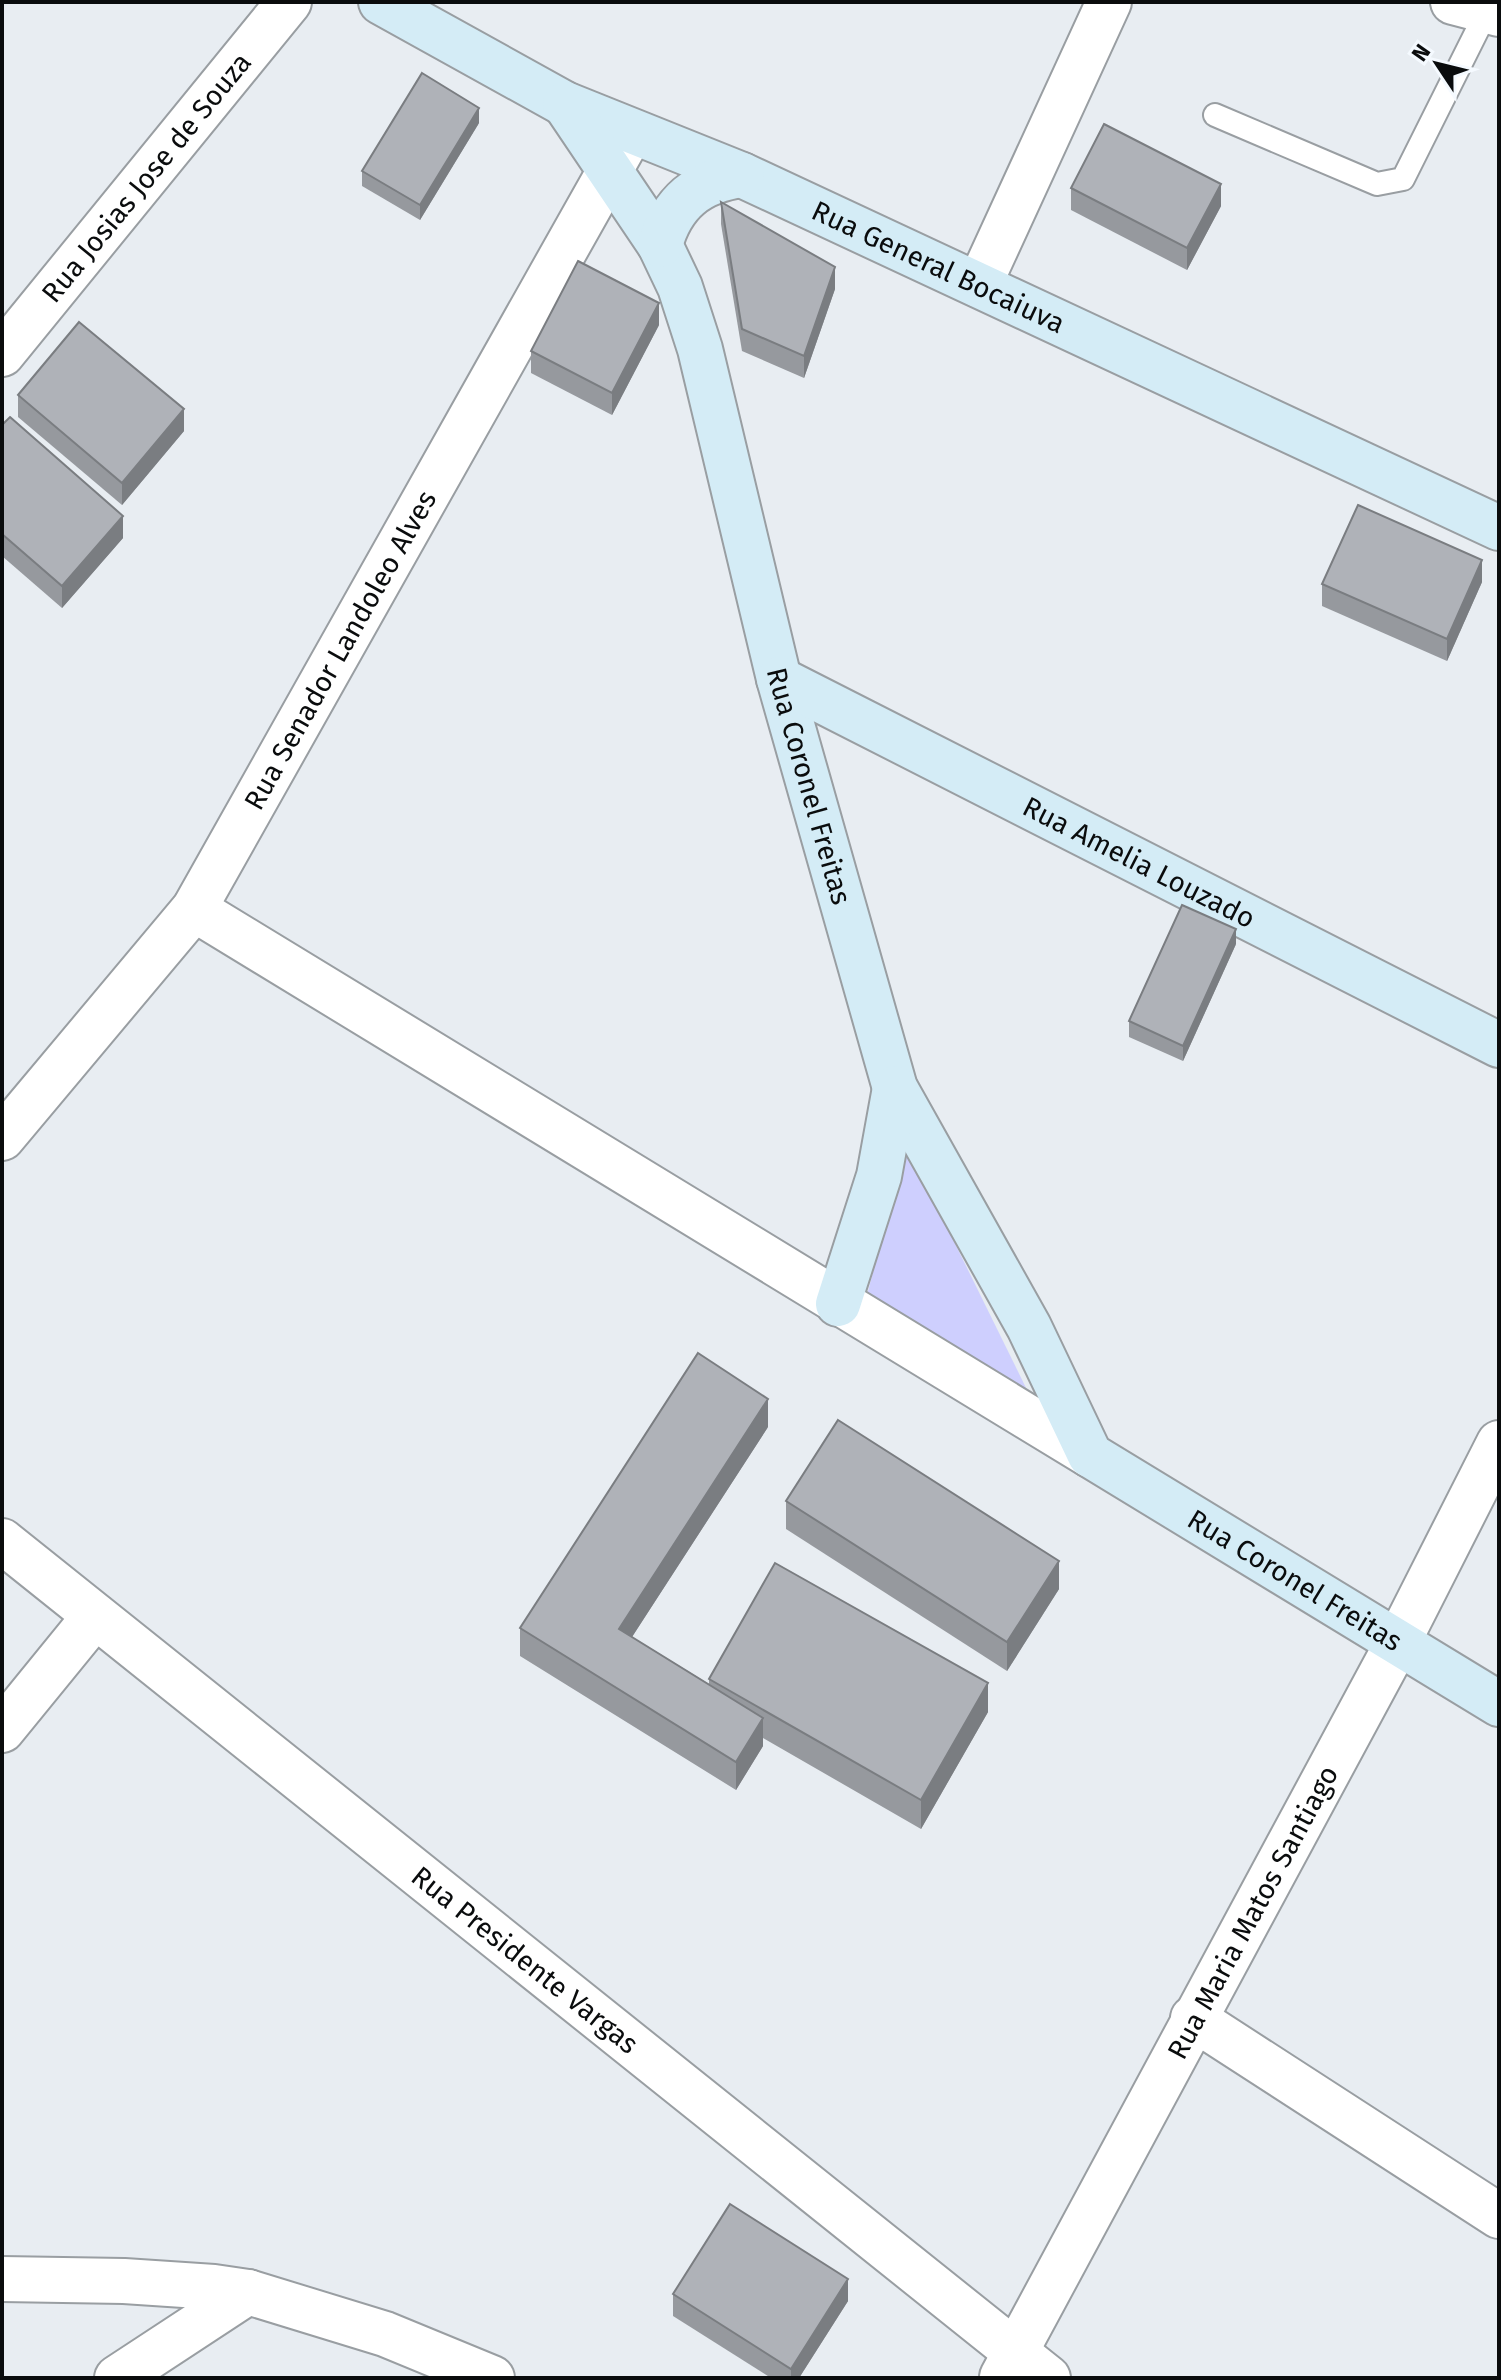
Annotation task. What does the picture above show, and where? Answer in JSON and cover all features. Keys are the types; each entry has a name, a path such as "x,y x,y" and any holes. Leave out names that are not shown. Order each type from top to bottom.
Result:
{"main road":[{"name":"Rua General Bocaiuva","path":"381,2 565,104 742,175 1499,528"},
{"name":"Rua Coronel Freitas","path":"565,104 660,245 680,287 700,349 779,679 895,1088 1029,1327 1090,1455 1499,1704"},
{"path":"660,245 666,222 697,187 719,178 742,175"},
{"name":"Rua Amelia Louzado","path":"779,679 1499,1045"},
{"path":"838,1304 879,1176 895,1088"}],"street":[{"name":"Rua Josias Jose de Souza","path":"2,354 289,2"},
{"path":"979,285 1109,2"},
{"name":"Rua Senador Landoleo Alves","path":"2,1138 194,909 633,131"},
{"name":"Rua Coronel Freitas","path":"194,909 1090,1455"},
{"name":"Rua Maria Matos Santiago","path":"1022,2370 1193,2018 1397,1644 1499,1443"},
{"name":"Rua Presidente Vargas","path":"2,1541 1022,2370"},
{"path":"2,1730 95,1616"},
{"path":"1193,2018 1499,2216"},
{"path":"2,2279 124,2281 248,2292 385,2334 492,2378"},
{"path":"117,2378 248,2292"}],"lane":[{"path":"1215,115 1377,184 1403,179 1479,9"}],"shaded area":[{"path":"906,1144 1034,1404 865,1303"}],"building":[{"path":"422,73 479,108 420,205 362,171"},
{"path":"1104,124 1221,184 1187,248 1071,188"},
{"path":"721,202 835,267 804,356 742,329"},
{"path":"578,261 659,303 612,393 531,351"},
{"path":"79,322 184,409 122,483 18,395"},
{"path":"10,417 123,516 62,586 2,534 2,425"},
{"path":"1358,505 1482,560 1447,639 1322,584"},
{"path":"1182,905 1236,929 1183,1046 1129,1021"},
{"path":"698,1353 768,1399 619,1629 763,1718 736,1762 520,1628"},
{"path":"838,1420 1059,1561 1007,1642 786,1501"},
{"path":"775,1563 988,1683 921,1800 709,1679"},
{"path":"730,2204 848,2279 791,2369 673,2294"}]}
